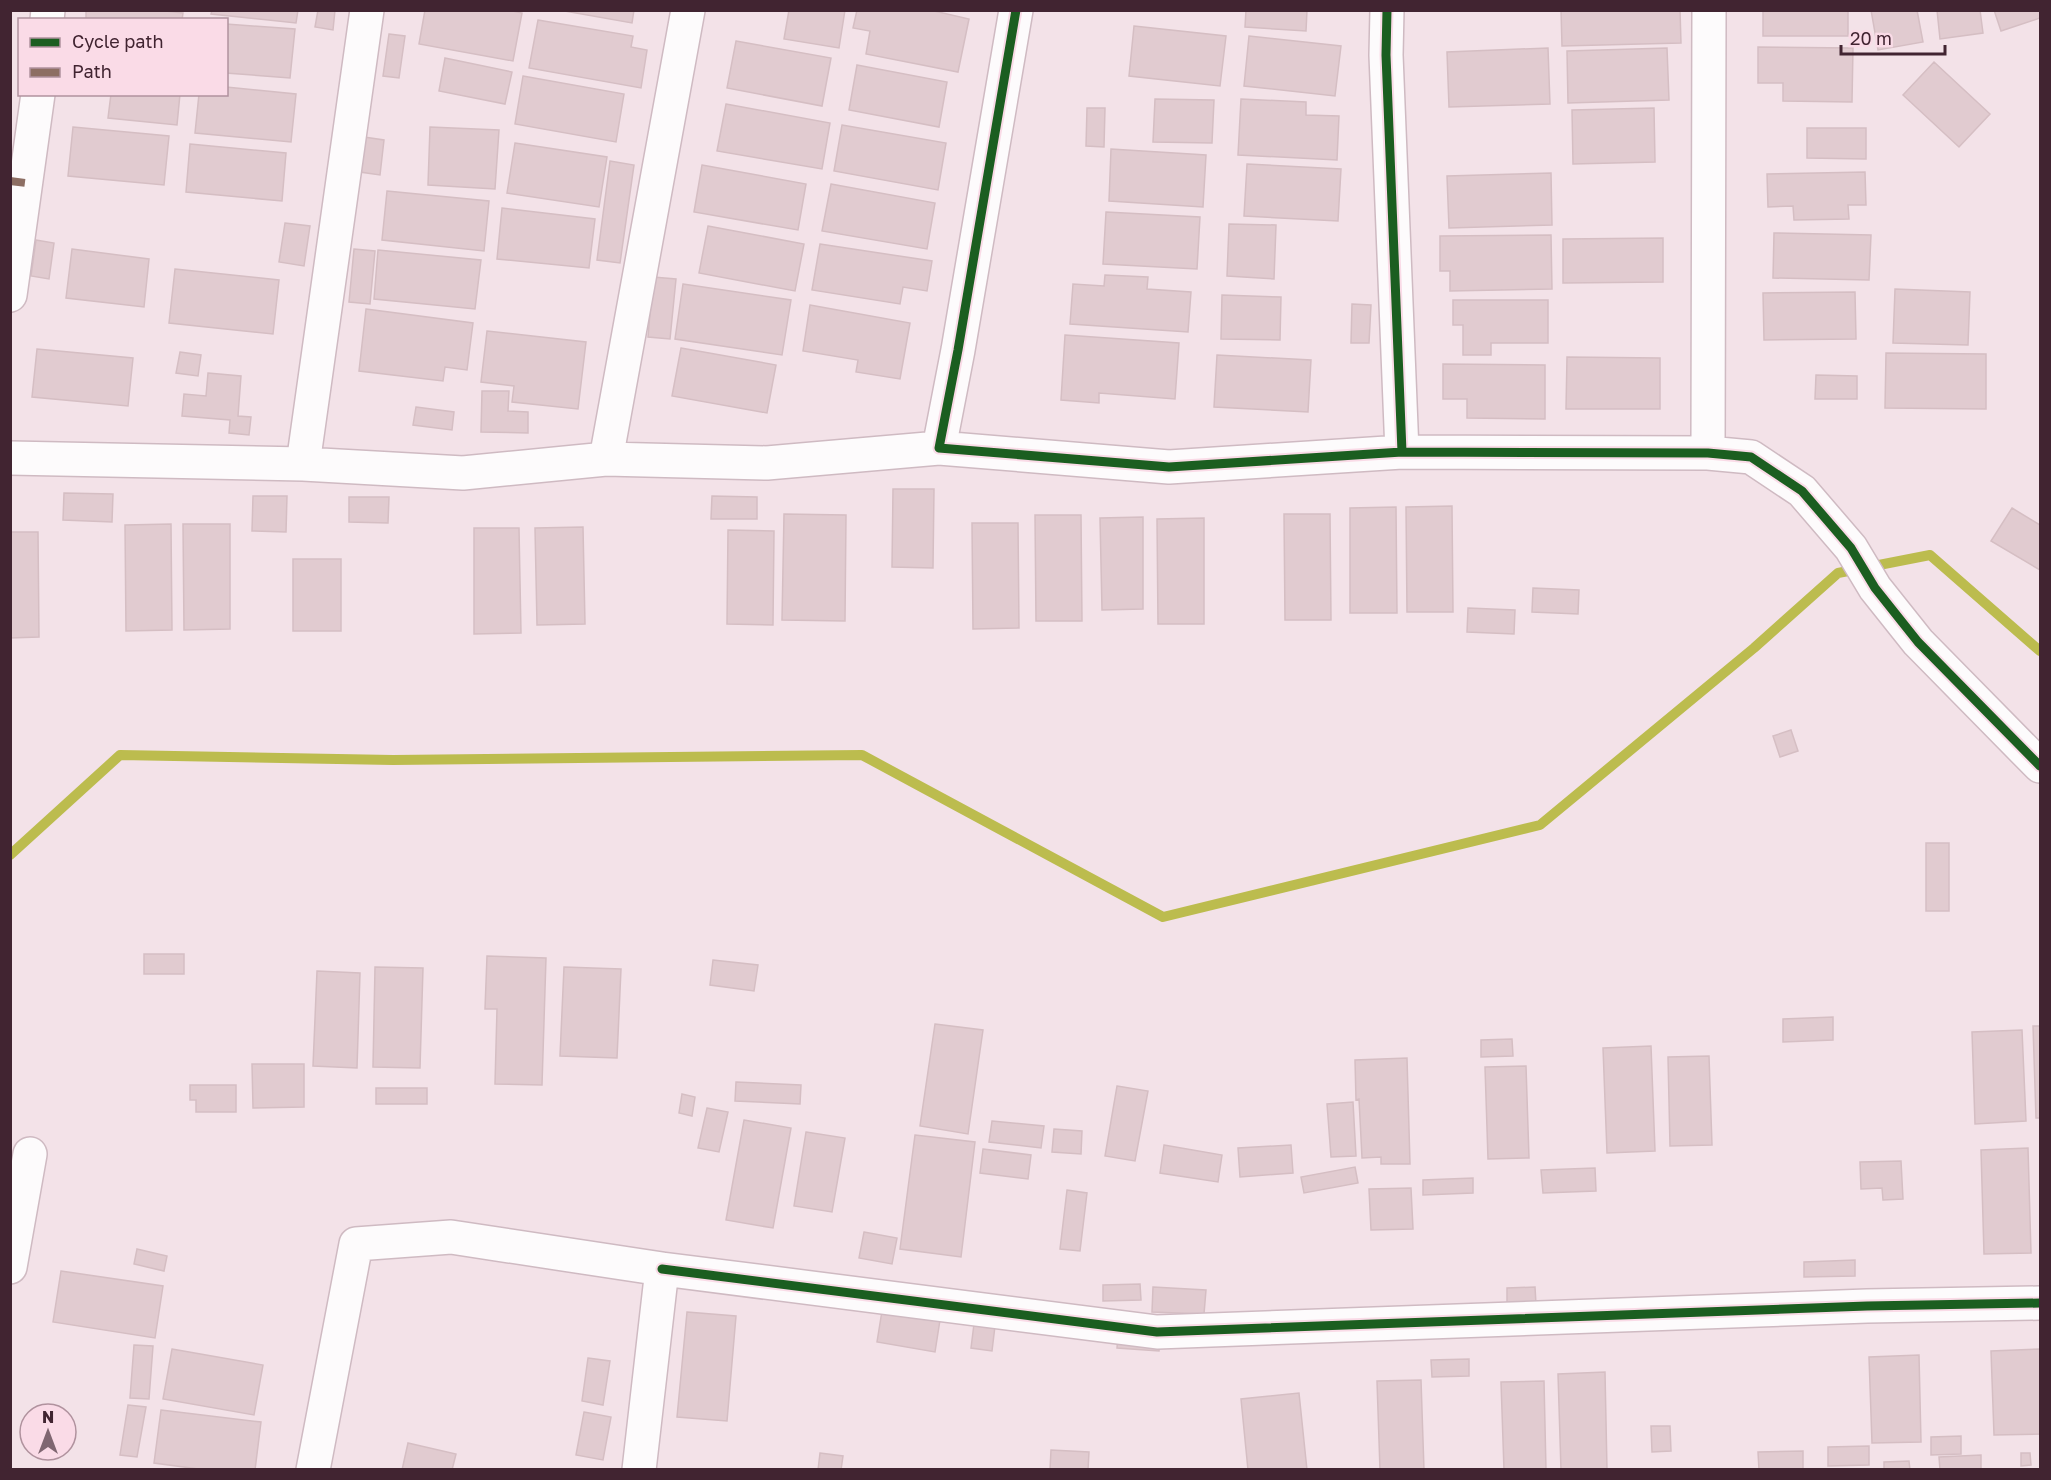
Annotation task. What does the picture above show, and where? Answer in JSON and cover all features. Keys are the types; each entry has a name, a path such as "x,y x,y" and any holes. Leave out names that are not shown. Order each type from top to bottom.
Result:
{"street":[{"path":"303,464 367,10"},
{"path":"606,459 688,10"},
{"path":"939,448 1016,10"},
{"path":"1387,10 1386,55 1402,452"},
{"path":"1708,453 1709,10"},
{"path":"10,294 38,96"},
{"path":"10,458 303,464 463,473 606,459 767,463 939,448 1169,467 1402,452 1708,453 1751,457 1802,491 1851,548 1875,588 1918,642 2040,766"},
{"path":"10,1267 30,1154"},
{"path":"313,1470 356,1244 451,1237 662,1269 1157,1332 1867,1306 2040,1304"},
{"path":"639,1470 662,1269"}],"building":[{"path":"86,10 157,10 183,13 182,18 86,18"},
{"path":"212,10 298,10 296,23 211,14"},
{"path":"318,10 335,10 333,30 315,27"},
{"path":"425,10 508,10 522,13 513,61 419,44"},
{"path":"559,10 634,10 632,23"},
{"path":"789,10 845,10 839,48 784,39"},
{"path":"857,10 930,10 969,19 958,72 866,54 870,31 853,28"},
{"path":"1246,10 1307,10 1306,31 1245,27"},
{"path":"1561,10 1680,10 1681,43 1562,46"},
{"path":"1763,10 1848,10 1848,36 1763,36"},
{"path":"1871,10 1917,10 1923,42 1878,50"},
{"path":"1937,10 1980,10 1983,33 1940,39"},
{"path":"1994,10 2040,10 2040,18 2001,31"},
{"path":"538,20 633,36 631,47 647,50 641,88 529,68"},
{"path":"228,24 295,29 290,78 228,73"},
{"path":"1134,26 1226,36 1220,86 1129,76"},
{"path":"389,34 405,36 399,78 383,76"},
{"path":"1249,36 1341,46 1335,96 1244,86"},
{"path":"736,41 831,58 822,106 727,88"},
{"path":"1758,47 1853,48 1852,102 1783,101 1783,83 1758,83"},
{"path":"1548,48 1550,104 1449,107 1447,52"},
{"path":"1667,48 1669,100 1568,103 1567,51"},
{"path":"445,58 512,72 505,104 439,91"},
{"path":"1934,62 1990,114 1959,147 1903,95"},
{"path":"857,65 947,82 939,127 849,110"},
{"path":"523,76 624,94 616,142 515,124"},
{"path":"228,87 296,94 291,142 195,133 199,96 228,96"},
{"path":"111,96 180,96 177,125 108,118"},
{"path":"1155,99 1214,100 1212,143 1153,142"},
{"path":"1241,99 1306,102 1306,115 1339,116 1337,160 1238,155"},
{"path":"726,104 830,123 822,169 717,151"},
{"path":"1087,108 1105,108 1104,147 1086,146"},
{"path":"1654,108 1655,162 1573,164 1572,110"},
{"path":"842,125 946,143 938,190 834,171"},
{"path":"73,127 169,136 164,185 68,176"},
{"path":"430,127 499,130 495,189 428,185"},
{"path":"1807,128 1866,128 1866,159 1807,158"},
{"path":"364,137 384,140 380,175 360,172"},
{"path":"515,143 607,157 599,207 507,193"},
{"path":"190,144 286,153 282,201 186,192"},
{"path":"1111,149 1206,155 1203,207 1109,201"},
{"path":"610,161 634,165 620,263 597,260"},
{"path":"1247,164 1341,169 1338,221 1244,216"},
{"path":"702,165 806,184 798,230 694,212"},
{"path":"1865,172 1866,205 1848,205 1849,219 1794,220 1793,206 1768,207 1767,174"},
{"path":"1551,173 1552,225 1449,228 1447,176"},
{"path":"831,184 935,203 927,249 822,231"},
{"path":"387,191 489,201 484,251 382,240"},
{"path":"502,208 595,219 589,268 497,259"},
{"path":"1106,212 1200,217 1197,269 1103,264"},
{"path":"285,223 310,226 304,266 279,262"},
{"path":"1229,224 1276,225 1274,279 1227,276"},
{"path":"708,226 804,244 795,291 699,273"},
{"path":"1774,233 1871,235 1869,280 1773,278"},
{"path":"1551,235 1552,289 1450,291 1450,271 1440,271 1440,236"},
{"path":"1663,238 1663,282 1563,283 1563,239"},
{"path":"36,240 54,243 49,279 31,276"},
{"path":"820,244 932,261 927,291 903,287 900,304 812,290"},
{"path":"72,249 149,259 144,307 66,298"},
{"path":"354,249 375,251 370,304 349,302"},
{"path":"378,250 481,260 475,309 374,299"},
{"path":"175,269 279,280 273,334 169,323"},
{"path":"1105,275 1148,277 1147,289 1191,292 1188,332 1070,324 1073,284 1104,286"},
{"path":"653,277 676,279 670,339 648,337"},
{"path":"683,284 791,300 782,355 675,339"},
{"path":"1895,289 1970,292 1968,345 1893,343"},
{"path":"1855,292 1856,339 1764,340 1763,293"},
{"path":"1222,295 1281,297 1280,340 1221,339"},
{"path":"1453,300 1548,300 1548,343 1491,343 1491,355 1463,355 1463,325 1453,325"},
{"path":"1352,304 1371,305 1369,343 1351,343"},
{"path":"810,305 910,323 900,379 856,372 858,360 803,351"},
{"path":"366,309 473,323 467,370 445,367 443,381 359,371"},
{"path":"487,331 586,342 578,409 512,402 514,386 481,382"},
{"path":"1065,335 1179,343 1175,399 1099,393 1099,403 1061,400"},
{"path":"681,348 776,365 767,413 672,396"},
{"path":"37,349 133,358 128,406 32,397"},
{"path":"180,352 201,355 198,376 176,373"},
{"path":"1886,353 1986,354 1986,409 1885,408"},
{"path":"1217,355 1311,360 1308,412 1214,407"},
{"path":"1567,357 1660,358 1660,409 1566,409"},
{"path":"1443,364 1545,365 1545,419 1467,418 1467,399 1443,399"},
{"path":"208,373 241,376 238,416 251,417 249,435 229,433 230,420 182,416 184,394 206,396"},
{"path":"1816,375 1857,376 1857,399 1815,399"},
{"path":"482,391 509,391 508,411 528,412 528,433 481,432"},
{"path":"416,407 454,412 452,430 413,425"},
{"path":"893,489 934,489 933,568 892,567"},
{"path":"64,493 113,494 112,522 63,520"},
{"path":"253,496 287,496 286,532 252,531"},
{"path":"712,496 757,497 757,519 711,519"},
{"path":"349,497 389,497 388,523 349,522"},
{"path":"1452,506 1453,612 1407,612 1406,507"},
{"path":"1396,507 1397,613 1350,613 1350,508"},
{"path":"2012,508 2040,525 2040,570 1991,541"},
{"path":"784,514 846,515 845,621 782,620"},
{"path":"1284,514 1330,514 1331,620 1285,620"},
{"path":"1035,515 1081,515 1082,621 1036,621"},
{"path":"1143,517 1143,609 1102,610 1100,518"},
{"path":"1204,518 1204,624 1158,624 1157,519"},
{"path":"972,523 1018,523 1019,628 973,629"},
{"path":"171,524 172,630 126,631 125,525"},
{"path":"183,524 230,524 230,629 184,630"},
{"path":"583,527 585,624 537,625 535,528"},
{"path":"474,528 519,528 521,633 474,634"},
{"path":"728,530 774,531 773,625 727,624"},
{"path":"10,532 38,532 39,637 10,638"},
{"path":"293,559 341,559 341,631 293,631"},
{"path":"1533,588 1579,590 1578,614 1532,612"},
{"path":"1468,608 1515,610 1514,634 1467,632"},
{"path":"1791,730 1798,751 1780,757 1773,736"},
{"path":"1926,843 1949,843 1949,911 1926,911"},
{"path":"144,954 184,954 184,974 144,974"},
{"path":"487,956 546,958 542,1085 495,1084 497,1009 485,1009"},
{"path":"713,960 758,965 754,991 710,985"},
{"path":"375,967 423,968 420,1068 373,1067"},
{"path":"564,967 621,969 617,1058 560,1056"},
{"path":"317,971 360,973 357,1068 313,1066"},
{"path":"1833,1017 1833,1040 1783,1042 1783,1019"},
{"path":"935,1024 983,1030 968,1134 920,1126"},
{"path":"2033,1026 2040,1026 2040,1118 2036,1118"},
{"path":"2022,1030 2026,1121 1975,1124 1972,1032"},
{"path":"1512,1039 1513,1056 1481,1057 1481,1040"},
{"path":"1651,1046 1655,1151 1607,1153 1603,1048"},
{"path":"1709,1056 1712,1145 1670,1146 1668,1057"},
{"path":"1407,1058 1410,1164 1381,1164 1381,1157 1362,1158 1359,1099 1356,1100 1355,1060"},
{"path":"252,1064 304,1064 304,1107 253,1108"},
{"path":"1526,1066 1529,1158 1488,1159 1485,1067"},
{"path":"736,1082 801,1085 800,1104 735,1101"},
{"path":"190,1085 236,1085 236,1112 196,1112 196,1100 190,1100"},
{"path":"1117,1086 1148,1091 1135,1161 1105,1156"},
{"path":"376,1088 427,1088 427,1104 376,1104"},
{"path":"682,1094 695,1097 692,1116 679,1113"},
{"path":"1353,1102 1356,1156 1331,1157 1327,1104"},
{"path":"707,1108 728,1112 719,1152 698,1148"},
{"path":"744,1120 791,1128 773,1228 726,1220"},
{"path":"992,1121 1044,1126 1041,1148 989,1142"},
{"path":"1054,1129 1082,1131 1081,1154 1052,1152"},
{"path":"806,1132 845,1138 832,1212 794,1206"},
{"path":"915,1135 975,1142 961,1257 900,1249"},
{"path":"1164,1145 1222,1155 1218,1182 1160,1173"},
{"path":"1291,1145 1293,1173 1240,1177 1238,1148"},
{"path":"2028,1148 2031,1253 1984,1254 1981,1150"},
{"path":"983,1149 1031,1155 1028,1179 980,1173"},
{"path":"1901,1161 1903,1199 1883,1200 1882,1188 1861,1189 1860,1162"},
{"path":"1355,1167 1358,1183 1304,1193 1301,1177"},
{"path":"1595,1168 1596,1191 1543,1193 1541,1170"},
{"path":"1473,1178 1473,1193 1423,1195 1423,1180"},
{"path":"1411,1188 1413,1229 1371,1230 1369,1189"},
{"path":"1067,1190 1087,1193 1080,1251 1060,1249"},
{"path":"864,1232 897,1238 892,1264 859,1258"},
{"path":"137,1249 167,1256 164,1271 134,1264"},
{"path":"1855,1260 1855,1276 1804,1277 1804,1262"},
{"path":"61,1271 163,1286 155,1338 53,1322"},
{"path":"1140,1284 1141,1300 1103,1301 1103,1285"},
{"path":"1153,1287 1206,1290 1204,1314 1152,1312"},
{"path":"1535,1287 1536,1304 1507,1304 1507,1288"},
{"path":"882,1311 940,1320 935,1352 877,1342"},
{"path":"687,1312 736,1316 727,1421 677,1417"},
{"path":"974,1324 995,1326 992,1351 971,1348"},
{"path":"1118,1334 1160,1338 1159,1351 1117,1348"},
{"path":"134,1345 153,1346 149,1399 130,1398"},
{"path":"172,1349 263,1365 254,1415 163,1399"},
{"path":"2040,1349 2040,1434 1994,1435 1991,1351"},
{"path":"1919,1355 1921,1442 1872,1443 1869,1357"},
{"path":"588,1358 610,1361 603,1405 582,1401"},
{"path":"1469,1359 1469,1376 1432,1377 1431,1360"},
{"path":"1605,1372 1607,1470 1561,1470 1558,1374"},
{"path":"1421,1380 1424,1470 1380,1470 1377,1381"},
{"path":"1544,1381 1546,1470 1504,1470 1501,1382"},
{"path":"1299,1393 1307,1470 1248,1470 1241,1399"},
{"path":"128,1405 146,1407 137,1457 120,1455"},
{"path":"161,1410 261,1422 255,1470 206,1470 154,1463"},
{"path":"584,1412 611,1417 603,1460 576,1455"},
{"path":"1651,1426 1670,1426 1671,1451 1652,1452"},
{"path":"1961,1436 1961,1454 1931,1455 1931,1437"},
{"path":"408,1443 456,1454 452,1470 402,1470"},
{"path":"1869,1446 1869,1465 1828,1466 1828,1447"},
{"path":"1051,1450 1089,1452 1088,1470 1050,1470"},
{"path":"1803,1451 1803,1470 1759,1470 1758,1452"},
{"path":"820,1453 843,1456 841,1470 818,1470"},
{"path":"2021,1453 2030,1453 2031,1465 2021,1466"},
{"path":"1981,1455 1981,1470 1940,1470 1939,1457"},
{"path":"1909,1461 1910,1470 1884,1470 1884,1462"}],"waterway":[{"path":"10,855 120,755 393,760 862,755 1163,917 1540,825 1754,648 1838,573 1930,555 2040,651"}],"marked path":[{"path":"10,181 26,183"}],"cycle path":[{"path":"1016,10 939,448 1169,467 1402,452"},
{"path":"1387,10 1386,55 1402,452 1708,453 1751,457 1802,491 1851,548 1875,588 1918,642 2040,766"},
{"path":"662,1269 1157,1332 1867,1306 2040,1303"}]}
